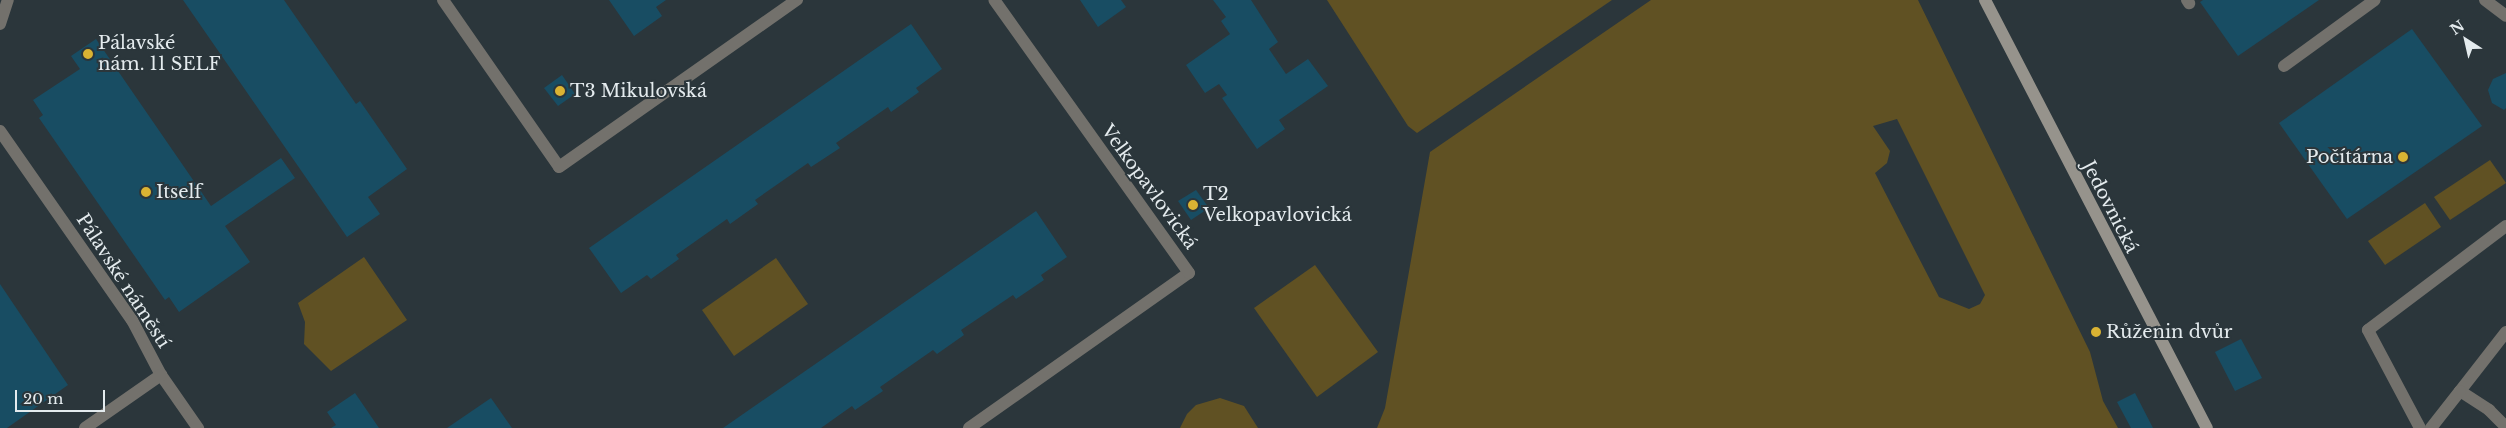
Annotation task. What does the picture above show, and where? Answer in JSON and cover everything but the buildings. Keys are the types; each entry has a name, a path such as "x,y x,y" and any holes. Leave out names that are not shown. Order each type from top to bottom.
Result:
{"main road":[{"name":"Jedovnická","path":"1985,0 2207,428"}],"street":[{"path":"0,24 8,0"},
{"path":"443,0 559,167 797,0"},
{"name":"Velkopavlovická","path":"970,428 1189,273 994,0"},
{"path":"2284,66 2375,0"},
{"path":"2485,0 2506,16"},
{"name":"Pálavské náměstí","path":"0,131 132,320 161,375 85,428"},
{"path":"2420,428 2368,330 2506,226"},
{"path":"2432,428 2506,332"},
{"path":"161,375 198,428"},
{"path":"2460,391 2489,410 2506,427"}],"shaded area":[{"path":"1327,0 1612,0 1417,133 1408,126"},
{"path":"1651,0 1918,0 2090,352 2103,401 2118,428 1377,428 1385,408 1430,152","holes":["1897,119 1985,295 1980,304 1969,309 1939,297 1875,173 1887,163 1890,151 1873,126"]},
{"path":"2490,160 2506,183 2450,220 2434,197"},
{"path":"2425,203 2441,227 2385,265 2368,241"},
{"path":"364,257 407,320 331,371 304,344 305,322 298,303"},
{"path":"776,258 808,304 734,356 702,310"},
{"path":"1315,265 1378,352 1317,397 1254,308"},
{"path":"1220,398 1244,406 1258,428 1180,428 1187,414 1196,405"}],"place":[{"name":"Pálavské nám. 11 SELF","path":"88,54"},
{"name":"T3 Mikulovská","path":"560,91"},
{"name":"Počítárna","path":"2403,157"},
{"name":"Itself","path":"146,192"},
{"name":"T2 Velkopavlovická","path":"1193,205"},
{"name":"Růženin dvůr","path":"2096,332"}]}
